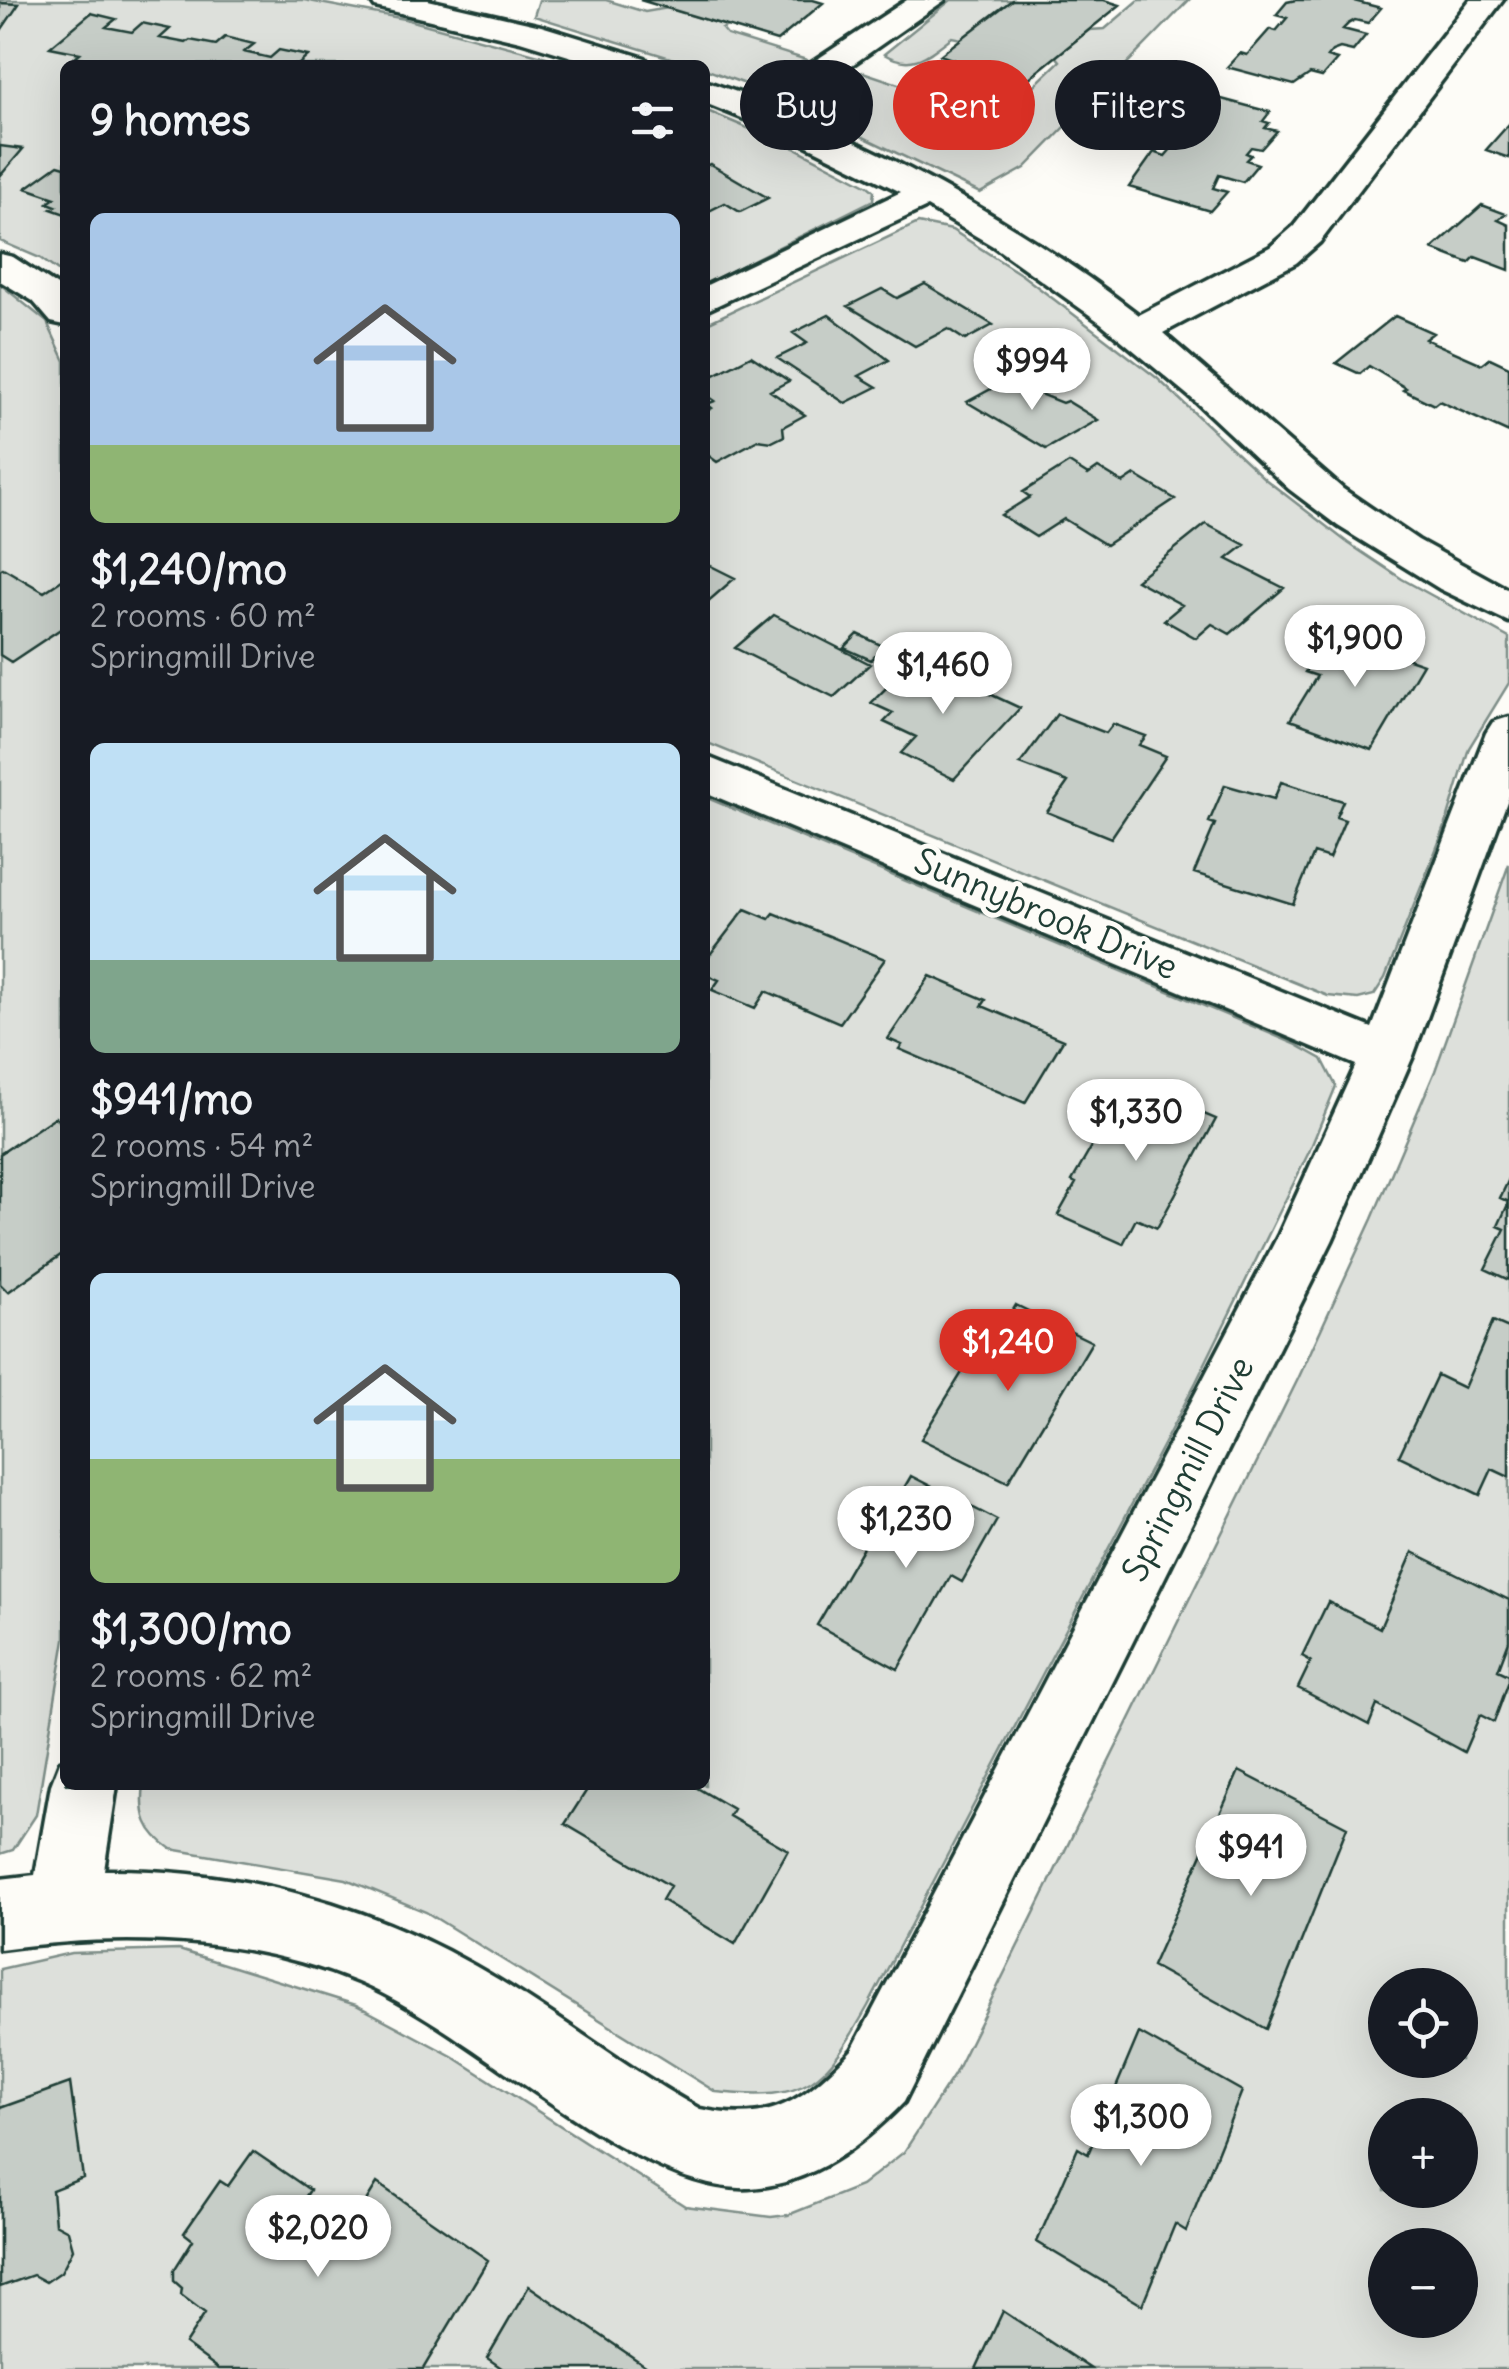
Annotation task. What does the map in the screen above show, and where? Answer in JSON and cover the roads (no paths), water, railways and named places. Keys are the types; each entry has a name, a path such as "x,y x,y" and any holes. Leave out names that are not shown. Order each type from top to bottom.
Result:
{"street":[{"path":"386,0 484,22 616,60"},
{"path":"484,22 518,0"},
{"path":"838,60 928,0"},
{"path":"1136,332 1267,263 1307,234 1487,0"},
{"path":"710,93 740,105"},
{"path":"842,150 1010,241 1136,332 1303,479 1371,530 1448,577 1509,608"},
{"path":"710,298 926,193"},
{"path":"0,266 46,292 60,308"},
{"name":"Springmill Drive","path":"32,1908 167,1903 278,1921 373,1952 428,1980 688,2142 749,2151 781,2146 834,2122 878,2076 1304,1241 1387,1056 1509,733"},
{"name":"Sunnybrook Drive","path":"710,775 1387,1056"},
{"path":"32,1908 82,1790"}]}
